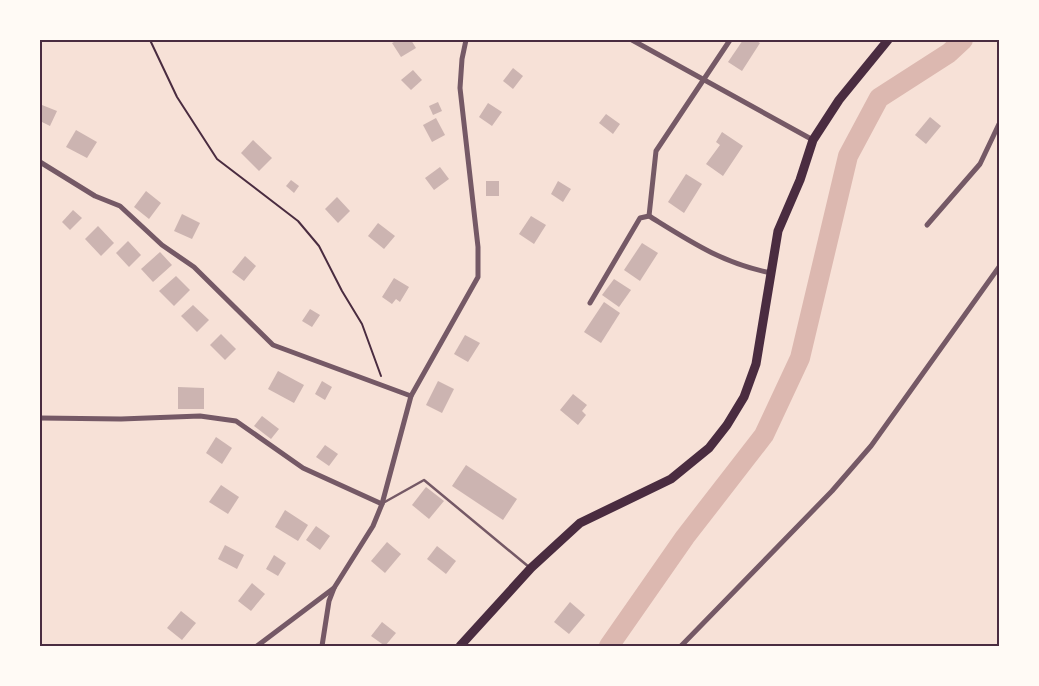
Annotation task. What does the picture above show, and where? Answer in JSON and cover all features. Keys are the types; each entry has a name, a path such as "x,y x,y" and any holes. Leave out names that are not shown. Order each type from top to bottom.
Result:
{"main road":[{"path":"460,646 530,568 580,523 671,479 709,448 744,397 756,364 778,232 800,180 813,140 839,100 888,40"}],"street":[{"path":"322,646 329,601 334,588 374,526 382,504 411,396 478,277 478,247 460,88 462,59 466,40"},
{"path":"632,40 704,78 813,140"},
{"path":"649,216 656,151 730,40"},
{"path":"928,225 980,164 999,124"},
{"path":"40,162 95,196 120,206 162,245 194,267 272,345 411,396"},
{"path":"590,302 640,218 649,216 704,251 735,264 771,273"},
{"path":"681,646 832,491 871,446 999,267"},
{"path":"40,418 121,419 200,416 236,421 303,468 382,504"},
{"path":"257,646 334,588"}],"lane":[{"path":"382,504 424,480 530,568"}],"path":[{"path":"150,40 177,97 217,159 298,220 319,246 342,291 362,324 386,387"}],"building":[{"path":"398,40 411,40 416,48 401,57 392,43"},
{"path":"743,40 755,40 760,43 742,71 728,62"},
{"path":"513,68 523,76 513,89 503,81"},
{"path":"413,70 422,80 411,90 401,80"},
{"path":"438,102 442,111 433,115 429,106"},
{"path":"488,103 502,112 492,126 479,117"},
{"path":"42,105 57,111 50,126 40,121"},
{"path":"606,114 620,124 613,134 599,123"},
{"path":"930,117 941,126 926,144 915,135"},
{"path":"436,118 445,135 432,142 423,125"},
{"path":"76,130 97,142 87,158 66,147"},
{"path":"722,132 743,146 723,176 706,164 720,145 716,142"},
{"path":"253,140 272,158 259,171 241,153"},
{"path":"440,167 449,179 434,190 425,178"},
{"path":"686,174 702,184 684,213 668,202"},
{"path":"291,180 299,186 294,193 286,186"},
{"path":"486,181 499,181 499,196 486,196"},
{"path":"558,181 571,189 563,202 551,194"},
{"path":"146,191 161,203 149,219 134,207"},
{"path":"337,197 350,211 338,223 325,209"},
{"path":"73,210 82,218 70,230 62,222"},
{"path":"182,214 200,223 192,239 174,231"},
{"path":"531,216 546,225 534,244 519,234"},
{"path":"378,223 395,236 384,249 368,236"},
{"path":"98,226 114,243 101,256 85,239"},
{"path":"128,241 141,255 129,267 116,253"},
{"path":"642,243 658,253 640,281 624,270"},
{"path":"160,252 172,265 153,282 141,269"},
{"path":"245,256 256,266 244,281 232,272"},
{"path":"176,276 190,290 174,306 159,291"},
{"path":"394,278 409,287 400,302 396,299 392,304 382,297"},
{"path":"614,279 631,290 619,307 602,295"},
{"path":"604,302 620,313 601,343 584,332"},
{"path":"193,305 209,320 197,332 181,316"},
{"path":"310,309 320,315 312,327 302,321"},
{"path":"221,334 236,349 225,360 210,345"},
{"path":"465,335 480,343 468,362 454,354"},
{"path":"278,371 304,385 294,403 268,389"},
{"path":"322,381 332,387 325,400 315,394"},
{"path":"438,381 454,389 442,413 426,405"},
{"path":"178,387 204,388 204,409 178,409"},
{"path":"573,394 587,405 582,411 586,415 578,425 560,410"},
{"path":"262,416 279,429 271,439 254,426"},
{"path":"216,437 232,448 222,464 206,453"},
{"path":"325,445 338,454 329,466 316,457"},
{"path":"466,465 517,499 503,520 452,486"},
{"path":"221,485 239,497 228,514 209,502"},
{"path":"426,487 444,501 429,519 412,505"},
{"path":"285,510 308,525 298,541 275,527"},
{"path":"316,526 330,536 320,550 306,540"},
{"path":"387,542 401,554 385,573 371,561"},
{"path":"225,545 244,555 237,569 218,559"},
{"path":"437,546 456,561 446,574 427,559"},
{"path":"274,555 286,563 278,576 266,569"},
{"path":"252,583 265,594 251,611 238,601"},
{"path":"570,602 585,615 569,634 554,622"},
{"path":"181,611 196,623 182,640 167,628"},
{"path":"382,622 396,633 385,646 371,636"}],"waterway":[{"path":"609,646 685,537 764,435 800,358 848,156 879,98 949,53 963,40"}]}
